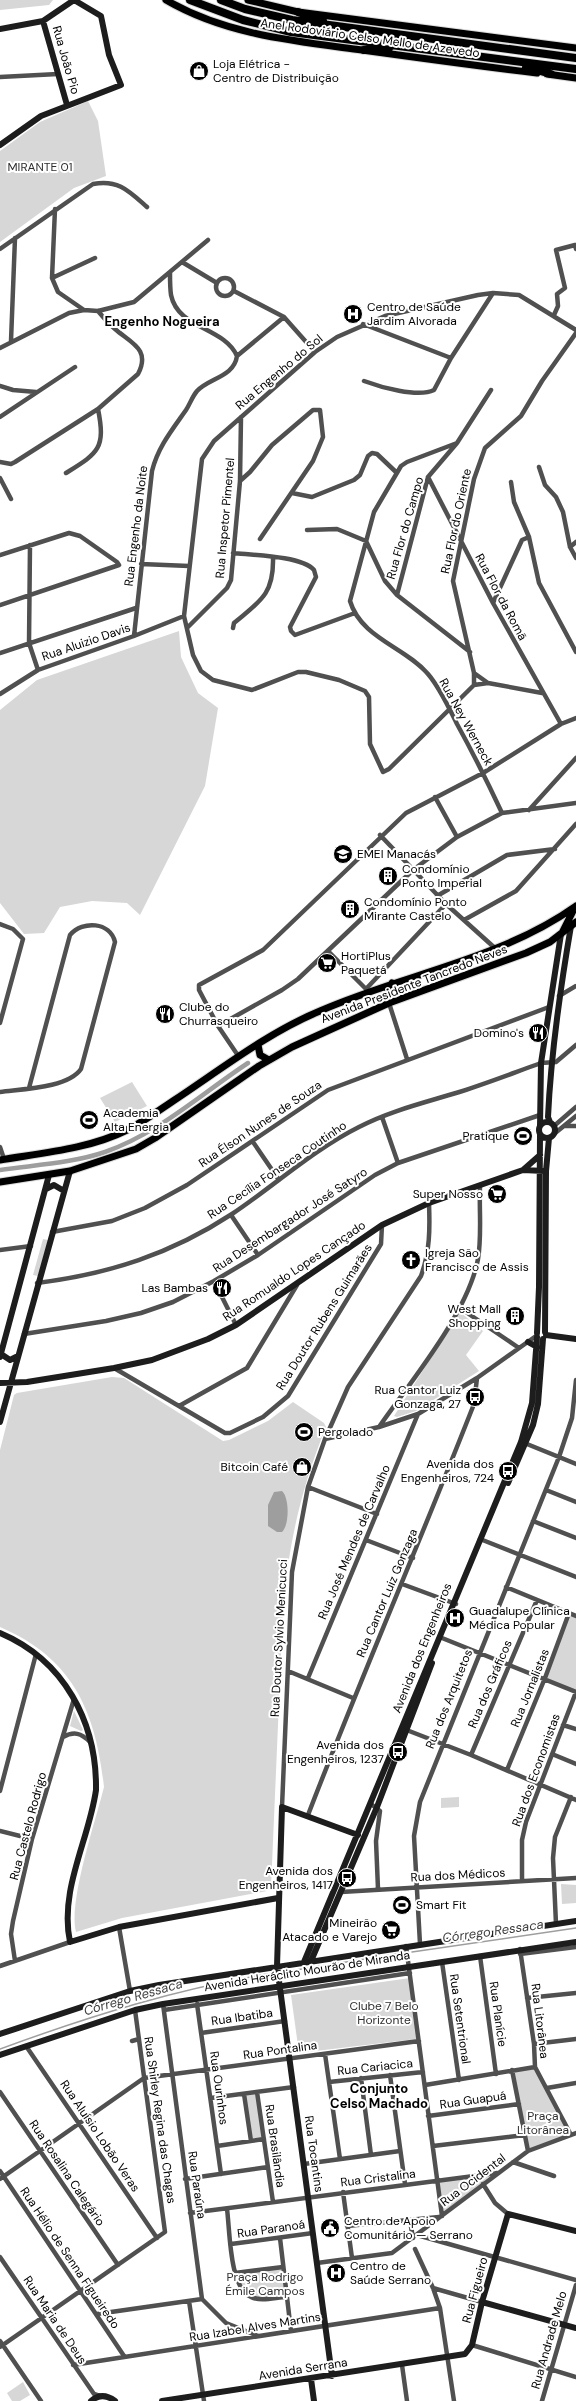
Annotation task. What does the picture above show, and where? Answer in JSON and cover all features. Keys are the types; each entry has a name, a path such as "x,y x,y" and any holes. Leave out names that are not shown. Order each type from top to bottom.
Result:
{"highway":[{"name":"Anel Rodoviário Celso Mello de Azevedo","path":"190,0 243,20 291,32 576,69"},
{"name":"Anel Rodoviário Celso Mello de Azevedo","path":"221,0 269,15 344,27 576,58"},
{"path":"298,12 344,27"},
{"path":"364,50 403,46"},
{"path":"504,60 551,74"}],"main road":[{"name":"Anel Rodoviário Celso Mello de Azevedo","path":"166,0 226,26 284,40 364,50 437,62 576,78"},
{"name":"Anel Rodoviário Celso Mello de Azevedo","path":"248,0 298,12 576,48"},
{"name":"Avenida Presidente Tancredo Neves","path":"2,1159 76,1147 127,1130 258,1044 319,1011 366,990 496,949 541,930 576,907"},
{"path":"561,934 569,916 576,907"},
{"name":"Avenida Presidente Tancredo Neves","path":"0,1182 70,1171 112,1158 149,1142 259,1066 318,1034 389,1003 526,953 561,934 574,924"},
{"path":"389,1003 388,991 392,983"},
{"path":"258,1044 260,1055 269,1060"},
{"path":"247,1052 256,1055 259,1066"}],"street":[{"path":"0,29 43,21 74,0 101,16 109,55 121,85 41,116 20,129 0,145"},
{"name":"Rua João Pio","path":"43,21 67,105"},
{"path":"0,77 58,74"},
{"path":"0,249 55,209 93,184 105,181 117,184 147,207"},
{"path":"55,209 52,278 58,292 84,310"},
{"path":"12,341 15,238"},
{"path":"0,348 69,313 84,310 98,311 134,302 208,240"},
{"path":"554,314 558,306 557,294 565,288 556,250 575,245 576,249"},
{"path":"52,278 95,258"},
{"path":"182,262 217,283"},
{"path":"170,273 171,295 178,308 202,329 215,332 224,338 237,356"},
{"path":"221,278 230,279 235,285 234,291 226,296 220,294 216,289 217,283 221,278"},
{"path":"234,291 284,317 316,352"},
{"path":"364,381 384,388 423,393 430,392 435,389 451,358 493,293"},
{"name":"Rua Engenho do Sol","path":"184,616 202,459 214,441 316,352 336,337 364,324 392,315 478,294 493,293 519,295 554,314 576,331"},
{"path":"0,462 11,464 15,462 98,409 138,374 142,356 138,346 114,329 98,311"},
{"name":"Rua Engenho da Noite","path":"134,636 152,471 156,457 166,437 198,389 227,372 234,365 237,356 284,317"},
{"path":"364,324 451,358"},
{"name":"Rua Flor do Oriente","path":"474,685 474,673 470,652 453,581 462,545 474,479 484,448 521,416 542,381 576,331"},
{"path":"0,417 75,367"},
{"path":"0,386 36,392"},
{"name":"Rua Flor do Campo","path":"397,595 428,477 457,443 491,390"},
{"path":"240,481 250,472 272,445 318,408 322,420 323,437 313,461 260,539"},
{"path":"66,473 94,455 99,448 100,438 98,409"},
{"name":"Rua Inspetor Pimentel","path":"187,628 227,588 231,580 240,481 241,417"},
{"path":"457,443 407,462 397,473 374,512 366,541 385,581 397,595 470,652"},
{"path":"292,493 312,497 354,480 360,475 368,456 372,453 377,454 397,473"},
{"path":"539,467 545,485 556,497 563,512 570,547 576,558"},
{"name":"Rua Flor da Romã","path":"428,477 493,603 542,693 561,724"},
{"path":"0,478 11,499"},
{"path":"511,482 514,502 529,537 539,583 576,652"},
{"path":"308,530 337,529 366,541"},
{"path":"0,555 69,533 80,536 119,564 0,605"},
{"path":"493,603 522,540 529,537"},
{"name":"Rua Ney Werneck","path":"366,541 350,601 355,613 374,634 417,664 428,674 450,709 502,813"},
{"path":"570,547 576,542"},
{"path":"30,545 29,643 38,670"},
{"path":"233,553 273,558 307,565 316,574 292,622 290,629 292,633 301,634 355,613"},
{"path":"232,628 234,623 259,604 268,593 274,574 273,558"},
{"path":"141,564 190,566"},
{"path":"0,653 136,608"},
{"path":"184,616 197,665 205,675 224,684 252,690 298,672 306,672 339,680 365,691 369,697 370,744 383,772 389,769 474,685 488,683 542,693"},
{"name":"Rua Aluizio Davis","path":"0,694 38,670 134,636 184,616"},
{"path":"474,673 488,683"},
{"path":"239,1057 218,1026 198,988 199,984 268,946 380,835 406,813 483,773 561,724 576,718"},
{"path":"529,810 576,758"},
{"path":"435,797 458,837"},
{"path":"218,1026 282,990 328,951 413,870 458,837 502,813 576,803"},
{"path":"464,920 516,891 576,824"},
{"path":"380,835 437,896 496,949"},
{"path":"437,896 506,855 555,849"},
{"path":"328,951 366,990 446,904"},
{"path":"0,924 13,928 23,939 0,1023"},
{"path":"551,1136 552,1124 548,1116 550,1064 558,996 574,924"},
{"path":"0,1092 29,1088 65,1082 77,1075 82,1070 115,942 113,934 108,929 100,926 86,926 78,928 70,936 29,1088"},
{"path":"561,934 549,1007 542,1063 540,1134 544,1138 551,1136 565,1126 576,1117 570,1112"},
{"path":"558,996 576,986"},
{"path":"389,1003 407,1059"},
{"name":"Rua Élson Nunes de Souza","path":"52,1232 112,1221 146,1208 187,1185 253,1142 299,1108 328,1090 407,1059 549,1007"},
{"path":"550,1064 556,1062 576,1045"},
{"name":"Rua Cecília Fonseca Coutinho","path":"37,1283 77,1278 157,1255 179,1245 231,1215 336,1140 382,1117 542,1063 550,1064"},
{"path":"540,1126 545,1122 552,1124 576,1107"},
{"name":"Rua Desembargador José Satyro","path":"24,1334 141,1313 172,1302 214,1281 258,1255 375,1176 398,1163 540,1115"},
{"path":"382,1117 398,1163"},
{"path":"565,1126 576,1126"},
{"name":"Avenida dos Engenheiros","path":"311,1961 377,1807 404,1729 481,1539 523,1443 538,1404 542,1303 543,1171 540,1155 540,1134"},
{"name":"Avenida dos Engenheiros","path":"543,1171 551,1136"},
{"path":"253,1142 279,1180"},
{"path":"0,1147 2,1159"},
{"name":"Rua Romualdo Lopes Cançado","path":"0,1383 27,1382 114,1368 173,1353 236,1326 382,1225 429,1203 523,1170 540,1155"},
{"name":"Rua Romualdo Lopes Cançado","path":"523,1170 543,1171"},
{"path":"0,1422 37,1283 70,1171"},
{"path":"18,1356 10,1360 0,1355 31,1246 49,1175"},
{"path":"46,1189 54,1185 64,1191"},
{"path":"379,1427 460,1308 470,1286 478,1259 480,1186"},
{"name":"Rua Doutor Sylvio Menicucci","path":"280,1987 277,1968 278,1898 292,1572 308,1487 325,1439 348,1387 421,1276 427,1259 430,1236 429,1203"},
{"path":"231,1215 258,1255"},
{"name":"Rua Doutor Rubens Guimarães","path":"179,1406 225,1433 230,1433 256,1421 288,1396 382,1244 382,1225"},
{"path":"0,1250 31,1246"},
{"path":"214,1281 236,1326"},
{"path":"114,1368 179,1406 247,1368 297,1285"},
{"path":"460,1308 519,1348"},
{"path":"325,1439 379,1427 418,1414 477,1378 519,1348 541,1335 576,1339"},
{"name":"Avenida dos Engenheiros","path":"523,1443 532,1403 536,1347 541,1335"},
{"path":"528,1342 536,1347"},
{"name":"Rua Cantor Luiz Gonzaga","path":"308,1815 353,1698 413,1558 474,1404 477,1378"},
{"name":"Rua dos Arquitetos","path":"420,1944 414,1836 425,1787 574,1419 576,1380"},
{"name":"Rua José Mendes de Carvalho","path":"308,1678 418,1414"},
{"path":"523,1443 576,1464"},
{"path":"308,1487 377,1514"},
{"path":"546,1490 576,1502"},
{"path":"533,1521 576,1538"},
{"path":"481,1539 576,1577"},
{"path":"366,1540 413,1558"},
{"path":"402,1584 455,1603"},
{"path":"506,1587 576,1616"},
{"name":"Rua dos Gráficos","path":"471,1755 537,1600"},
{"name":"Avenida dos Engenheiros","path":"304,1962 370,1804 404,1729 455,1603"},
{"name":"Rua Jornalistas","path":"507,1770 545,1678 569,1612"},
{"path":"0,1633 36,1654 54,1668 74,1697 84,1719 91,1743 96,1774 96,1790 68,1903 67,1928 70,1942"},
{"path":"442,1638 545,1678 576,1692"},
{"path":"0,1791 36,1654"},
{"path":"288,1671 308,1678 353,1698"},
{"name":"Rua dos Economistas","path":"522,1881 522,1840 526,1822 539,1784 576,1692"},
{"name":"Rua Castelo Rodrigo","path":"15,1960 11,1934 32,1839 74,1697"},
{"path":"563,1725 576,1729"},
{"path":"404,1729 471,1755 574,1799 555,1837 554,1879 556,1924"},
{"path":"63,1737 71,1733 78,1733 84,1736 91,1743"},
{"path":"552,1754 576,1764"},
{"path":"370,1804 377,1807 380,1812 376,1841 378,1889"},
{"path":"282,1807 308,1815 358,1835"},
{"path":"0,1831 32,1839"},
{"path":"341,1892 338,1887 343,1869"},
{"name":"Rua dos Médicos","path":"341,1892 576,1878"},
{"path":"0,1966 119,1927 278,1898"},
{"name":"Avenida Heráclito Mourão de Miranda","path":"0,2034 130,1991 277,1968 304,1962 576,1921"},
{"path":"119,1927 130,1991"},
{"name":"Avenida Heráclito Mourão de Miranda","path":"0,2056 135,2010 164,2007 409,1966 520,1952 576,1942"},
{"path":"347,2226 410,2221 441,2216 406,1946"},
{"path":"520,1952 576,1947"},
{"name":"Rua Litorânea","path":"520,1952 534,2044 535,2067 573,2134"},
{"name":"Rua Planície","path":"480,1956 496,2074"},
{"name":"Rua Setentrional","path":"442,1962 459,2080"},
{"path":"164,2007 198,2004 280,1987 410,1973"},
{"name":"Rua Tocantins","path":"280,1987 332,2376"},
{"path":"527,1998 576,1992"},
{"name":"Rua Ourinhos","path":"198,2004 221,2174"},
{"name":"Rua Paraúna","path":"164,2007 185,2179 202,2299"},
{"name":"Rua Shirley Regina das Chagas","path":"135,2010 165,2232 157,2238"},
{"name":"Rua Ibatiba","path":"202,2033 285,2021"},
{"path":"132,2041 139,2039"},
{"path":"534,2044 576,2039"},
{"name":"Rua Pontalina","path":"144,2078 419,2041"},
{"name":"Rua Aluísio Lobão Veras","path":"26,2046 76,2113 79,2122 157,2238"},
{"path":"325,2054 340,2159"},
{"path":"425,2085 535,2067"},
{"path":"512,2070 520,2104 528,2151"},
{"name":"Rua Cariacica","path":"329,2082 423,2072"},
{"path":"390,2075 405,2184"},
{"path":"2,2178 131,2084 144,2078"},
{"path":"361,2078 371,2155"},
{"path":"546,2088 576,2083"},
{"path":"211,2098 294,2087"},
{"name":"Rua Rosalina Calegário","path":"0,2092 118,2265"},
{"name":"Rua Brasilândia","path":"257,2092 272,2202"},
{"path":"244,2094 251,2141"},
{"name":"Rua Guapuá","path":"428,2116 520,2104"},
{"name":"Rua Ocidental","path":"317,2263 392,2253 528,2151 573,2134"},
{"path":"433,2146 525,2135"},
{"path":"218,2146 264,2139"},
{"path":"304,2164 400,2151"},
{"path":"513,2162 554,2176"},
{"path":"185,2179 268,2167"},
{"name":"Rua Hélio de Senna Figueiredo","path":"0,2171 2,2178 97,2314 124,2356"},
{"name":"Rua Cristalina","path":"190,2213 497,2173"},
{"path":"483,2184 495,2203 508,2214 576,2231"},
{"path":"343,2192 352,2258"},
{"path":"226,2208 235,2273 241,2289 252,2298 288,2296"},
{"name":"Rua Figueiro","path":"472,2345 482,2302 508,2214"},
{"path":"410,2221 415,2237 496,2257 576,2280"},
{"name":"Rua Paranoá","path":"232,2244 313,2233"},
{"path":"41,2401 1,2344 157,2238"},
{"path":"280,2238 291,2331"},
{"path":"415,2249 433,2288 440,2308 454,2401"},
{"name":"Rua Maria de Deus","path":"0,2257 95,2397"},
{"path":"235,2273 283,2267"},
{"name":"Rua Andrade Melo","path":"542,2401 563,2325 576,2285"},
{"path":"433,2288 576,2328"},
{"path":"97,2314 202,2299 226,2323 236,2329 259,2336"},
{"path":"189,2301 204,2398"},
{"name":"Rua Izabel Alves Martins","path":"73,2365 440,2308"},
{"path":"447,2358 465,2354 472,2345 576,2377"},
{"name":"Avenida Serrana","path":"162,2401 204,2398 311,2379 447,2358"},
{"path":"402,2365 407,2401"},
{"path":"311,2379 314,2401"},
{"path":"95,2397 111,2398 115,2401"}],"green space":[{"path":"0,0 53,0 49,5 0,10"},
{"name":"MIRANTE 01","path":"88,101 98,121 106,176 74,188 0,242 0,151 40,122"},
{"path":"179,631 181,657 198,693 218,708 205,786 140,915 127,903 92,901 60,907 44,933 24,934 0,903 0,710 37,680"},
{"path":"132,1082 147,1106 115,1122 100,1098"},
{"path":"43,1239 48,1240 38,1276 33,1275"},
{"path":"460,1312 483,1331 466,1355 479,1371 416,1411 397,1417 394,1416"},
{"path":"112,1377 124,1378 223,1441 229,1440 268,1421 293,1402 324,1423 326,1427 317,1450 297,1516 283,1608 271,1888 267,1891 122,1918 76,1932 76,1901 79,1882 104,1787 100,1760 95,1735 87,1712 76,1690 63,1671 46,1655 25,1640 0,1627 0,1450 14,1395 17,1393"},
{"path":"569,1613 576,1615 576,1692 545,1678"},
{"path":"74,1711 83,1730 81,1731 70,1726"},
{"path":"459,1797 459,1807 441,1808 441,1798"},
{"path":"561,1884 576,1885 576,1903 562,1904"},
{"name":"Clube 7 Belo Horizonte","path":"410,1978 418,2038 299,2053 291,1995"},
{"name":"Praça Litorânea","path":"535,2067 571,2135 528,2151 512,2070"},
{"path":"257,2092 264,2139 251,2141 244,2094"},
{"path":"497,2173 443,2214 439,2182"},
{"name":"Praça Rodrigo Émile Campos","path":"283,2267 287,2297 259,2299 246,2294 235,2273"},
{"path":"23,2382 30,2395 20,2401 12,2401 7,2393"}],"shaded area":[{"path":"282,1491 286,1499 288,1511 285,1528 282,1532 277,1532 268,1526 268,1505 274,1492"}],"waterway":[{"path":"0,1170 80,1159 93,1156 125,1144 162,1124 248,1063"},
{"name":"Córrego Ressaca","path":"412,1952 576,1928"},
{"name":"Córrego Ressaca","path":"283,1972 403,1953"},
{"name":"Córrego Ressaca","path":"0,2049 67,2025 135,2004 239,1979 274,1973"}],"place":[{"name":"Loja Elétrica - Centro de Distribuição","path":"199,71"},
{"name":"Centro de Saúde Jardim Alvorada","path":"353,314"},
{"name":"EMEI Manacás","path":"343,854"},
{"name":"Condomínio Ponto Imperial","path":"388,876"},
{"name":"Condomínio Ponto Mirante Castelo","path":"350,909"},
{"name":"HortiPlus Paquetá","path":"327,963"},
{"name":"Clube do Churrasqueiro","path":"165,1014"},
{"name":"Domino's","path":"538,1033"},
{"name":"Academia Alta Energia","path":"89,1120"},
{"name":"Pratique","path":"523,1136"},
{"name":"Super Nosso","path":"497,1194"},
{"name":"Igreja São Francisco de Assis","path":"411,1260"},
{"name":"Las Bambas","path":"222,1288"},
{"name":"West Mall Shopping","path":"515,1316"},
{"name":"Rua Cantor Luiz Gonzaga, 27","path":"475,1397"},
{"name":"Pergolado","path":"304,1432"},
{"name":"Bitcoin Café","path":"302,1467"},
{"name":"Avenida dos Engenheiros, 724","path":"508,1471"},
{"name":"Guadalupe Clínica Médica Popular","path":"455,1618"},
{"name":"Avenida dos Engenheiros, 1237","path":"398,1752"},
{"name":"Avenida dos Engenheiros, 1417","path":"347,1878"},
{"name":"Smart Fit","path":"402,1905"},
{"name":"Mineirão Atacado e Varejo","path":"391,1930"},
{"name":"Centro de Apoio Comunitário — Serrano","path":"330,2228"},
{"name":"Centro de Saúde Serrano","path":"336,2273"}],"district":[{"name":"Engenho Nogueira","path":"162,321"},
{"name":"Conjunto Celso Machado","path":"379,2096"}]}
